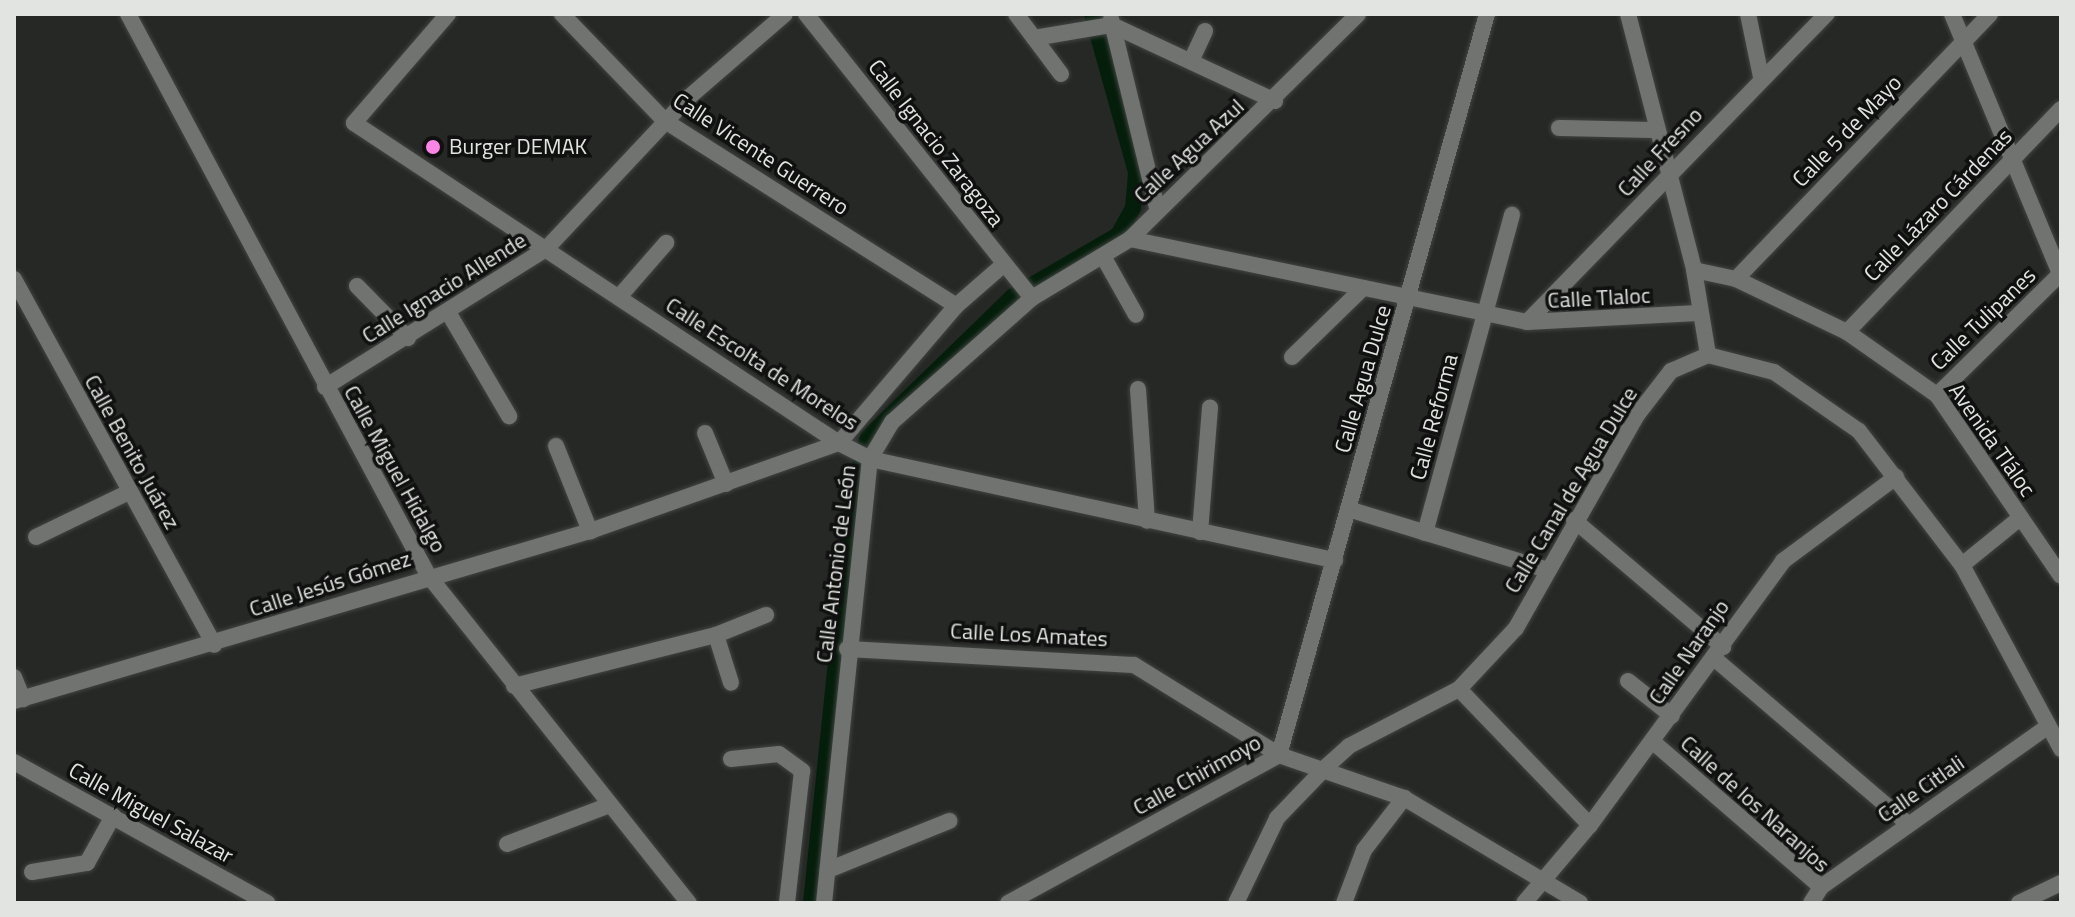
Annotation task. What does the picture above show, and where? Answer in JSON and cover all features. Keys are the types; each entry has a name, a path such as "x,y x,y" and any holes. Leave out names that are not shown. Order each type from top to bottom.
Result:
{"street":[{"name":"Calle Miguel Hidalgo","path":"128,14 428,575 607,806 689,903"},
{"name":"Calle Escolta de Morelos","path":"448,14 354,123 843,445 866,457 1335,560"},
{"name":"Calle Vicente Guerrero","path":"562,14 665,121 956,306"},
{"name":"Calle Ignacio Allende","path":"325,387 546,249 665,121 785,14"},
{"name":"Calle Ignacio Zaragoza","path":"806,14 1028,294"},
{"path":"1016,14 1061,74"},
{"name":"Calle Agua Azul","path":"1028,294 1104,258 1130,239 1157,208 1275,101 1358,14"},
{"name":"Calle Agua Dulce","path":"1279,755 1410,299 1487,14"},
{"path":"1628,14 1655,130 1694,270 1698,313 1708,355 1774,372 1859,431 1962,565 2061,749"},
{"path":"1748,14 1761,77"},
{"name":"Calle Fresno","path":"1527,322 1761,77 1827,14"},
{"path":"1952,14 2060,275"},
{"name":"Calle 5 de Mayo","path":"1736,279 1990,14"},
{"path":"1034,38 1108,20 1275,101"},
{"path":"1108,20 1157,208"},
{"path":"1192,59 1205,31"},
{"name":"Calle Lázaro Cárdenas","path":"1847,332 2061,109"},
{"path":"1559,128 1655,130"},
{"name":"Calle Reforma","path":"1425,533 1512,215"},
{"path":"1130,239 1410,299"},
{"path":"619,297 666,243"},
{"path":"1104,258 1136,315"},
{"path":"843,445 956,306 1006,268"},
{"name":"Avenida Tláloc","path":"1694,270 1736,279 1847,332 1937,395 2061,576"},
{"name":"Calle Tulipanes","path":"1937,395 2060,275"},
{"name":"Calle Benito Juárez","path":"14,279 214,645"},
{"path":"357,286 408,338"},
{"path":"1292,357 1363,288"},
{"name":"Calle Antonio de León","path":"824,903 866,457 892,422 1028,294"},
{"name":"Calle Tlaloc","path":"1410,299 1527,322 1698,313"},
{"path":"448,312 509,416"},
{"name":"Calle Canal de Agua Dulce","path":"1236,903 1277,818 1327,766 1349,746 1459,689 1516,628 1544,569 1671,371 1708,355"},
{"path":"1138,389 1147,521"},
{"path":"1200,532 1210,407"},
{"path":"705,433 726,484"},
{"name":"Calle Jesús Gómez","path":"18,700 214,645 428,575 590,531 843,445"},
{"path":"556,446 590,531"},
{"name":"Calle Naranjo","path":"1524,903 1590,825 1719,653 1783,561 1896,477"},
{"path":"36,537 129,492"},
{"path":"1348,509 1544,569"},
{"path":"1962,565 2020,518"},
{"path":"1574,520 1908,824"},
{"path":"514,686 716,635 766,615"},
{"path":"716,635 731,683"},
{"name":"Calle Los Amates","path":"847,649 1134,665 1166,678 1279,755"},
{"path":"14,677 18,700"},
{"path":"1628,681 1672,716"},
{"path":"1459,689 1590,825"},
{"name":"Calle Citlali","path":"1821,887 2047,727"},
{"name":"Calle de los Naranjos","path":"1652,741 1821,887 1811,903"},
{"path":"731,759 779,754 802,771 787,903"},
{"name":"Calle Chirimoyo","path":"1008,903 1279,755 1327,766 1404,798 1544,878 1580,903"},
{"name":"Calle Miguel Salazar","path":"14,762 267,903"},
{"path":"1344,903 1364,850 1404,798"},
{"path":"507,844 607,806"},
{"path":"32,872 87,863 113,816"},
{"path":"828,870 949,821"},
{"path":"2019,903 2061,883"}],"waterway":[{"path":"811,903 854,487 868,437 1013,296 1118,235 1133,208 1136,172 1092,14"}],"place":[{"name":"Burger DEMAK","path":"433,147"}]}
